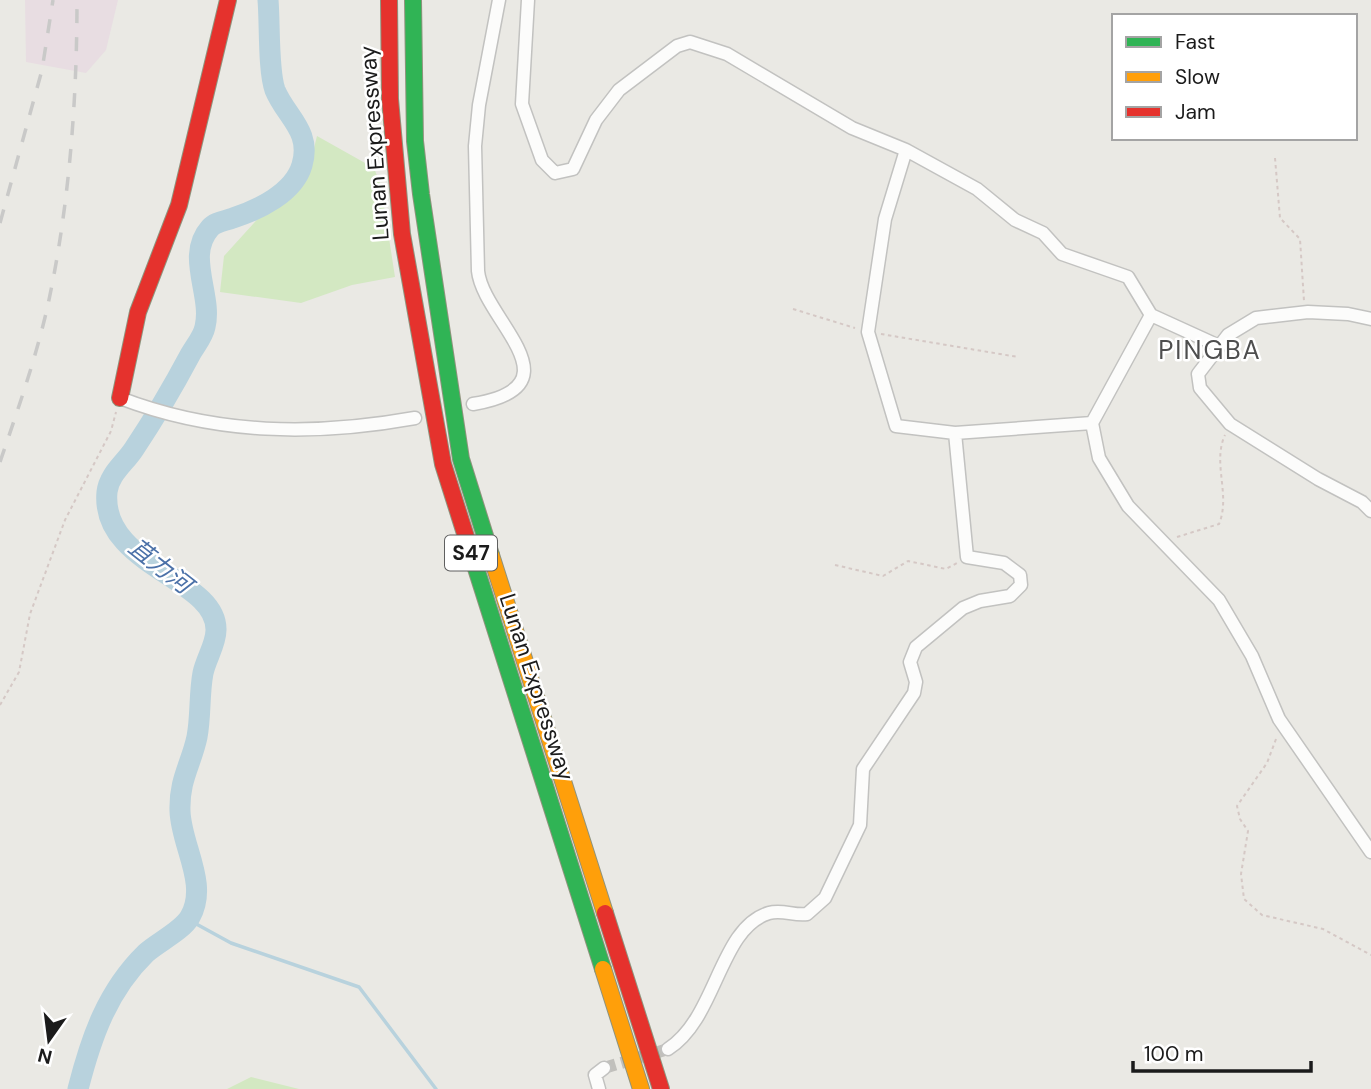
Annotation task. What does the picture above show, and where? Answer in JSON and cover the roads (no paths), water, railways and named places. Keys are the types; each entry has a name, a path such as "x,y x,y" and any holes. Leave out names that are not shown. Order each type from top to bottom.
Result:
{"main road":[{"path":"120,398 138,312 179,205 228,0"},
{"name":"Lunan Expressway","path":"389,0 390,99 402,234 443,464 641,1089"},
{"name":"Lunan Expressway","path":"412,0 415,141 461,459 661,1089"}],"street":[{"path":"473,404 496,400 510,391 523,369 521,349 486,299 480,286 478,271 475,146 479,105 499,0"},
{"path":"528,0 522,104 542,160 555,173 573,169 596,120 619,90 677,46 690,42 727,54 852,128 906,150 977,189 1015,220 1043,233 1062,254 1128,277 1152,315 1219,346"},
{"path":"906,150 884,219 868,332 896,426 955,433 1092,423"},
{"path":"1371,319 1348,314 1305,313 1256,318 1228,335 1199,369 1198,384 1230,424 1318,479 1362,502 1371,511"},
{"path":"1152,315 1092,423 1099,458 1128,506 1219,600 1252,656 1279,719 1371,852"},
{"path":"120,398 186,419 238,427 295,430 415,418"},
{"path":"668,1048 688,1032 698,1019 725,958 746,931 770,913 807,914 825,898 860,825 863,769 914,693 916,682 910,662 913,651 963,608 980,601 1010,596 1019,588 1020,575 1010,566 967,557 955,433"},
{"path":"599,1089 595,1075 604,1068"}],"waterway":[{"name":"苴力河","path":"78,1089 102,1016 121,983 146,953 186,922 195,904 197,891 181,824 180,800 197,737 203,673 216,630 211,612 198,597 139,554 121,537 110,517 107,492 114,474 149,426 204,331 206,302 200,263 203,239 215,224 274,199 291,184 302,165 304,143 301,133 280,100 273,82 268,0"},
{"path":"189,920 231,943 359,987 436,1089"}],"tunnel":[{"path":"604,1068 668,1049"}],"railway":[{"path":"0,223 42,70 53,0"},
{"path":"0,462 37,348 55,271 70,155 77,0"}],"district":[{"name":"PINGBA","path":"1210,350"}]}
